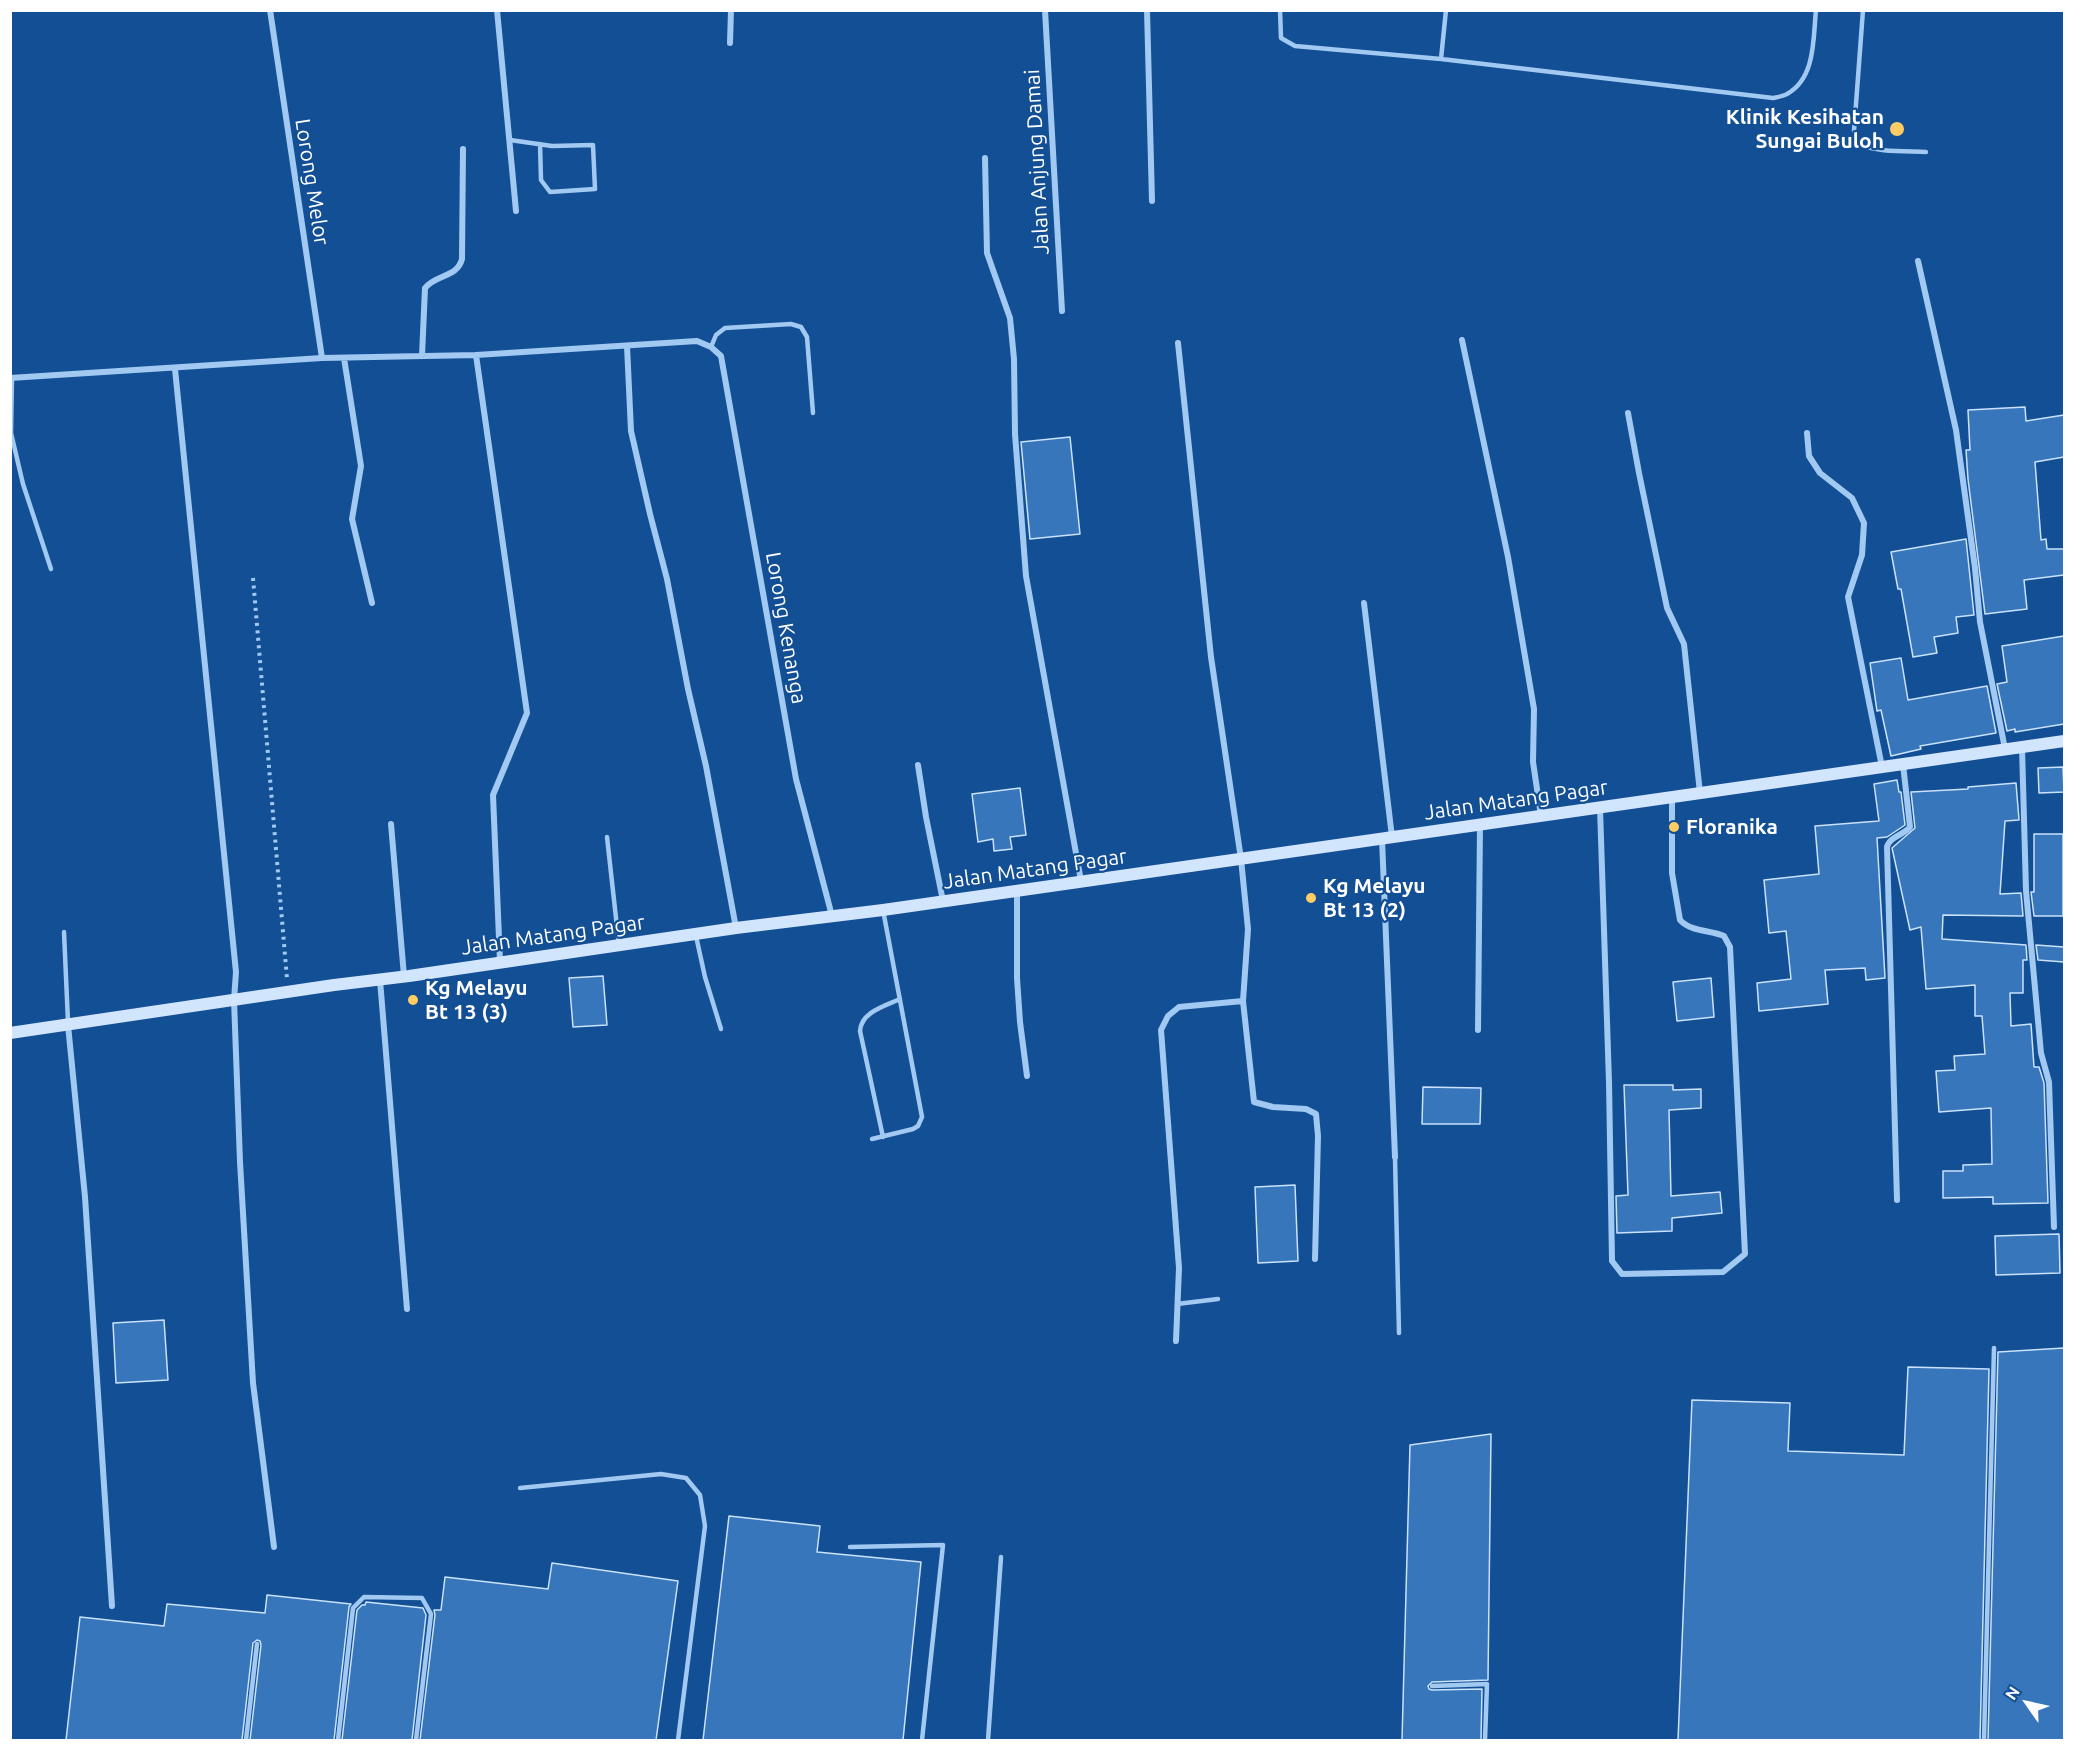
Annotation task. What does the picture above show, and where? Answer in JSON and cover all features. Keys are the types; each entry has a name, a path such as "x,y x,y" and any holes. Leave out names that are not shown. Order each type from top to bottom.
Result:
{"main road":[{"name":"Jalan Matang Pagar","path":"10,1033 289,991 736,928 943,902 2064,741"}],"street":[{"name":"Lorong Melor","path":"270,10 322,358"},
{"path":"497,10 516,211"},
{"path":"730,44 732,10"},
{"name":"Jalan Anjung Damai","path":"1046,10 1062,311"},
{"path":"1146,10 1152,201"},
{"path":"422,356 425,288 430,281 454,272 460,267 462,259 463,149"},
{"path":"985,158 987,253 1010,318 1014,359 1015,434 1026,576 1081,882"},
{"path":"1918,261 1956,430 1980,622 2005,750"},
{"path":"1462,340 1508,557 1534,710 1533,762 1540,816"},
{"path":"11,378 322,358 476,355 697,341 711,347"},
{"path":"1178,343 1210,646 1241,859 1248,929 1243,1001 1254,1102 1273,1107 1306,1108 1316,1114 1318,1136 1315,1259"},
{"path":"627,346 632,431 667,579 688,689 706,766 736,928"},
{"name":"Lorong Kenanga","path":"711,347 721,356 796,779 832,916"},
{"path":"476,355 527,713 493,795 500,963"},
{"path":"344,358 361,466 352,519 372,603"},
{"path":"175,369 236,972 234,1000 240,1162 253,1383 273,1547"},
{"path":"1628,413 1667,608 1684,644 1700,794"},
{"path":"1807,433 1809,456 1820,473 1852,498 1864,523 1863,555 1848,597 1882,768"},
{"path":"1364,603 1387,838 1395,1157"},
{"path":"2022,747 2026,891 2041,1053 2049,1082 2054,1227"},
{"path":"1897,1200 1887,847 1889,842 1910,827 1903,764"},
{"path":"918,765 943,902"},
{"path":"1600,808 1612,1261 1622,1274 1723,1272 1745,1254 1730,947 1724,936 1691,928 1680,920 1672,873 1672,797"},
{"path":"391,824 404,976"},
{"path":"1478,1030 1480,825"},
{"path":"1017,891 1017,978 1027,1076"},
{"path":"380,979 407,1309"},
{"path":"1176,1341 1179,1268 1161,1030 1168,1016 1179,1007 1243,1001"},
{"path":"68,1024 90,1263 112,1606"}],"lane":[{"path":"1280,10 1281,38 1295,45 1441,59 1773,98 1787,94 1802,80 1811,62 1816,10"},
{"path":"1441,59 1446,10"},
{"path":"1863,10 1854,131 1857,140 1871,149 1926,152"},
{"path":"510,140 540,144 552,146 593,145 595,189 550,192 541,180 540,144"},
{"path":"711,347 716,335 725,328 791,324 801,327 807,337 813,413"},
{"path":"11,378 11,433 23,484 51,569"},
{"path":"607,837 619,945"},
{"path":"872,1139 913,1129 918,1126 922,1117 883,910"},
{"path":"63,932 68,1024"},
{"path":"696,934 705,977 721,1029"},
{"path":"883,1137 860,1025 868,1015 900,999"},
{"path":"1395,1157 1399,1333"},
{"path":"1177,1304 1218,1299"},
{"path":"1984,1740 1994,1348"},
{"path":"520,1488 661,1474 686,1478 700,1496 705,1527 678,1740"},
{"path":"850,1547 943,1545 922,1740"},
{"path":"988,1740 1001,1557"},
{"path":"338,1740 353,1608 364,1597 422,1598 431,1614 416,1740"},
{"path":"246,1740 257,1644"},
{"path":"1432,1686 1487,1684 1485,1740"}],"path":[{"path":"253,578 289,991"}],"building":[{"path":"2025,407 2026,421 2064,415 2064,457 2035,462 2041,540 2046,539 2047,549 2064,549 2064,575 2024,580 2027,609 1985,614 1968,479 1966,450 1970,450 1968,410"},
{"path":"1070,437 1080,534 1030,539 1021,442"},
{"path":"1966,539 1974,615 1956,617 1958,633 1934,637 1937,653 1913,657 1901,589 1898,589 1891,552"},
{"path":"2064,636 2064,724 2015,732 2015,729 2007,731 1997,684 2007,682 2002,646"},
{"path":"1901,658 1908,700 1987,686 1996,733 1920,746 1921,749 1891,756 1881,710 1877,711 1870,663"},
{"path":"2063,767 2064,792 2039,793 2038,768"},
{"path":"1897,780 1899,792 1901,792 1905,825 1887,837 1877,838 1885,978 1866,980 1865,968 1825,970 1828,1004 1759,1011 1757,983 1791,979 1786,931 1769,933 1764,880 1819,874 1815,826 1879,821 1874,784"},
{"path":"2016,783 2019,820 2005,821 2000,894 2021,893 2023,916 1943,915 1942,939 2026,945 2027,960 2023,960 2023,993 2010,993 2011,1026 2031,1024 2034,1067 2039,1067 2044,1083 2048,1203 1993,1204 1993,1197 1943,1198 1943,1171 1963,1171 1963,1165 1992,1164 1991,1108 1939,1112 1936,1071 1955,1070 1954,1056 1985,1054 1982,1016 1975,1016 1975,985 1926,989 1921,927 1910,930 1892,848 1915,828 1911,792 1968,789 1968,787"},
{"path":"1020,788 1026,835 1010,837 1012,849 994,851 993,839 978,842 972,794"},
{"path":"2034,834 2063,834 2063,916 2034,916 2031,892 2034,892"},
{"path":"2036,945 2064,947 2064,962 2038,960"},
{"path":"603,976 607,1025 573,1027 569,978"},
{"path":"1711,978 1714,1017 1677,1021 1673,982"},
{"path":"1624,1085 1673,1085 1673,1090 1701,1089 1701,1108 1669,1110 1671,1196 1720,1192 1722,1213 1672,1218 1672,1231 1617,1233 1616,1196 1628,1195"},
{"path":"1423,1087 1481,1088 1480,1124 1422,1124"},
{"path":"1295,1185 1298,1261 1258,1263 1255,1187"},
{"path":"2059,1234 2060,1273 1996,1275 1995,1236"},
{"path":"164,1320 168,1380 116,1383 113,1323"},
{"path":"2064,1348 2064,1740 1988,1740 1998,1352"},
{"path":"1908,1367 1989,1369 1980,1740 1678,1740 1692,1400 1790,1403 1788,1451 1904,1455"},
{"path":"1491,1434 1488,1680 1432,1682 1428,1686 1432,1690 1482,1689 1481,1740 1402,1740 1410,1445"},
{"path":"729,1516 820,1526 817,1552 921,1562 903,1740 703,1740"},
{"path":"552,1563 678,1581 656,1740 420,1740 434,1610 441,1610 445,1577 548,1589"},
{"path":"267,1595 351,1604 334,1740 250,1740 261,1645 257,1640 253,1643 242,1740 66,1740 80,1617 164,1626 167,1604 265,1613"},
{"path":"366,1602 423,1608 426,1615 412,1740 342,1740 357,1610"}],"place":[{"name":"Klinik Kesihatan Sungai Buloh","path":"1897,129"},
{"name":"Floranika","path":"1674,827"},
{"name":"Kg Melayu Bt 13 (2)","path":"1311,898"},
{"name":"Kg Melayu Bt 13 (3)","path":"413,1000"}]}
